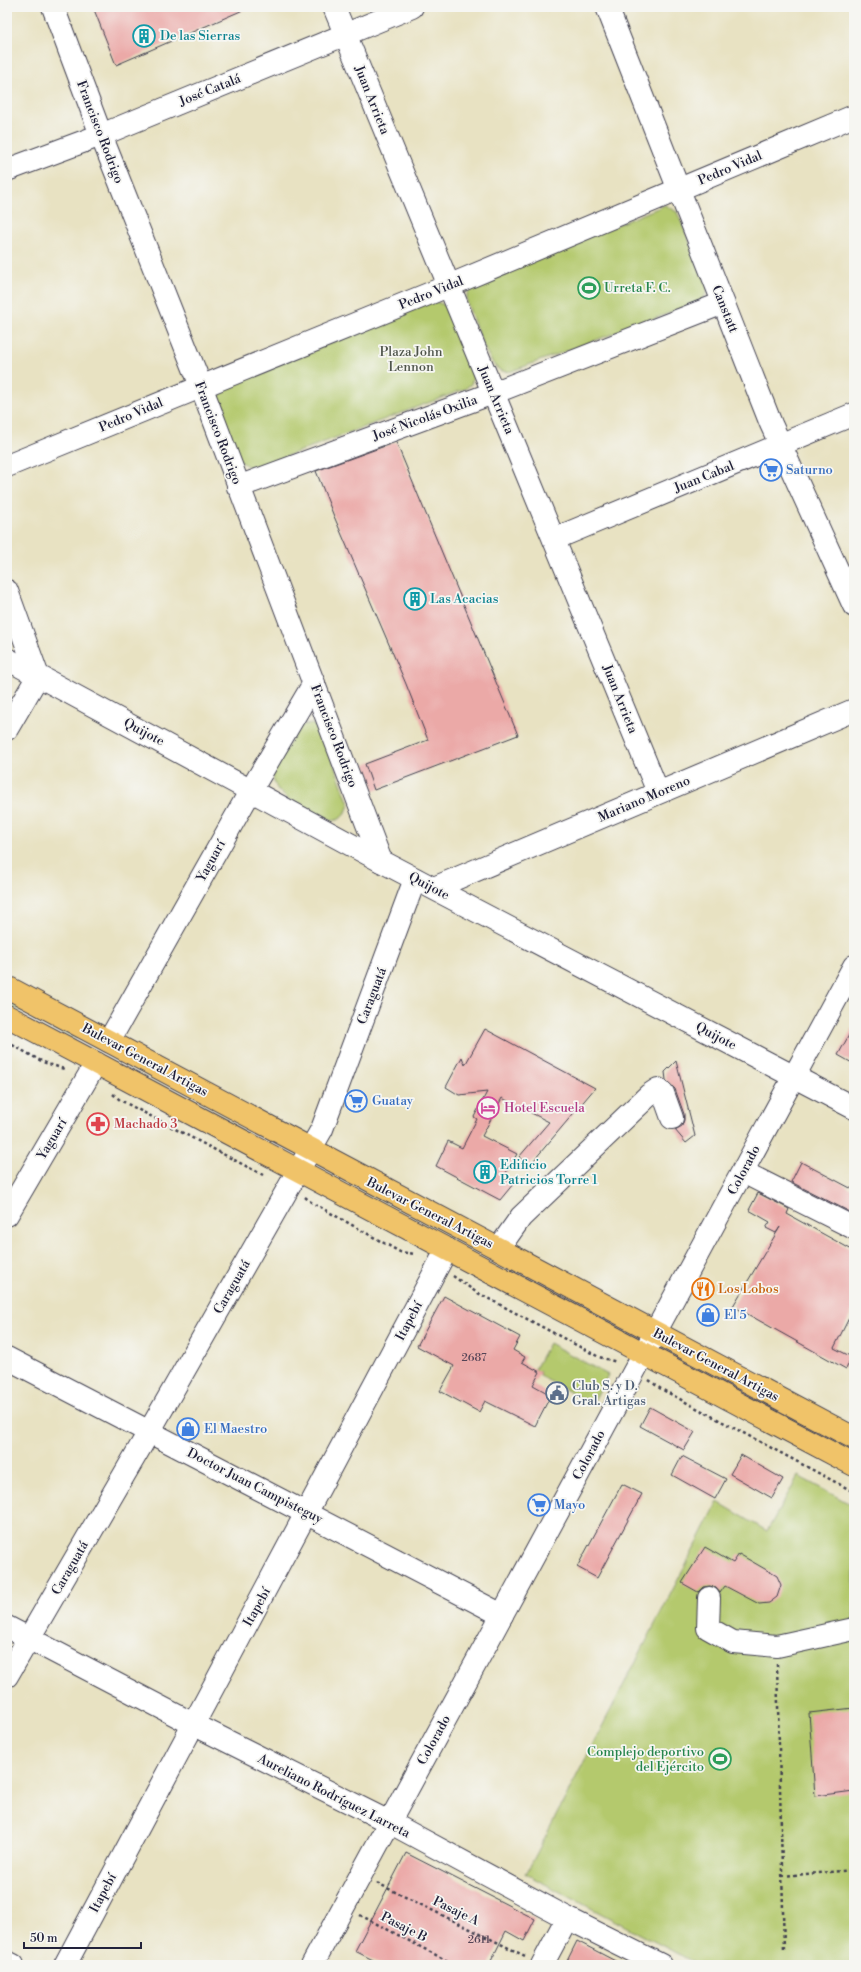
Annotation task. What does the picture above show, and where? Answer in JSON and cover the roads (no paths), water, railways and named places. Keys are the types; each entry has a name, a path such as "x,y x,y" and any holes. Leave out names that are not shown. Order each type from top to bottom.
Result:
{"main road":[{"name":"Bulevar General Artigas","path":"7,987 310,1150 499,1248 854,1438"},
{"name":"Bulevar General Artigas","path":"7,1016 854,1465"}],"street":[{"name":"Francisco Rodrigo","path":"53,7 101,135 201,386 381,861"},
{"name":"Juan Arrieta","path":"334,7 658,792"},
{"name":"José Catalá","path":"7,170 101,135 412,7"},
{"name":"Canstatt","path":"607,7 723,303 781,445 854,606"},
{"name":"Pedro Vidal","path":"7,466 448,286 854,116"},
{"name":"José Nicolás Oxilia","path":"238,486 493,392 723,303"},
{"name":"Juan Cabal","path":"554,539 854,414"},
{"path":"7,592 38,676 7,729"},
{"name":"Quijote","path":"7,659 381,861 854,1108"},
{"name":"Yaguarí","path":"109,1041 251,790 314,683"},
{"name":"Mariano Moreno","path":"425,884 658,792 854,710"},
{"name":"Caraguatá","path":"7,1676 149,1432 322,1129 425,884"},
{"name":"Colorado","path":"312,1965 854,966"},
{"name":"Yaguarí","path":"7,1215 96,1064"},
{"path":"499,1248 521,1217 649,1095 658,1089 663,1093 672,1118"},
{"path":"743,1172 854,1228"},
{"name":"Itapebí","path":"65,1965 193,1724 308,1513 447,1249"},
{"name":"Doctor Juan Campisteguy","path":"7,1358 502,1615"},
{"path":"709,1598 708,1628 733,1642 777,1646 854,1629"},
{"name":"Aureliano Rodríguez Larreta","path":"7,1627 193,1724 389,1822 567,1918 661,1965"},
{"path":"542,1965 567,1918"},
{"path":"7,1962 13,1965"}],"place":[{"name":"De las Sierras","path":"144,36"},
{"name":"Urreta F. C.","path":"589,288"},
{"name":"Saturno","path":"771,470"},
{"name":"Las Acacias","path":"415,599"},
{"name":"Guatay","path":"356,1101"},
{"name":"Hotel Escuela","path":"488,1108"},
{"name":"Machado 3","path":"98,1124"},
{"name":"Edificio Patricios Torre 1","path":"485,1172"},
{"name":"Los Lobos","path":"703,1289"},
{"name":"El 5","path":"708,1315"},
{"name":"Club S. y D. Gral. Artigas","path":"557,1393"},
{"name":"El Maestro","path":"188,1429"},
{"name":"Mayo","path":"539,1505"},
{"name":"Complejo deportivo del Ejército","path":"720,1759"}],"park label":[{"name":"Plaza John Lennon","path":"411,360"}]}
